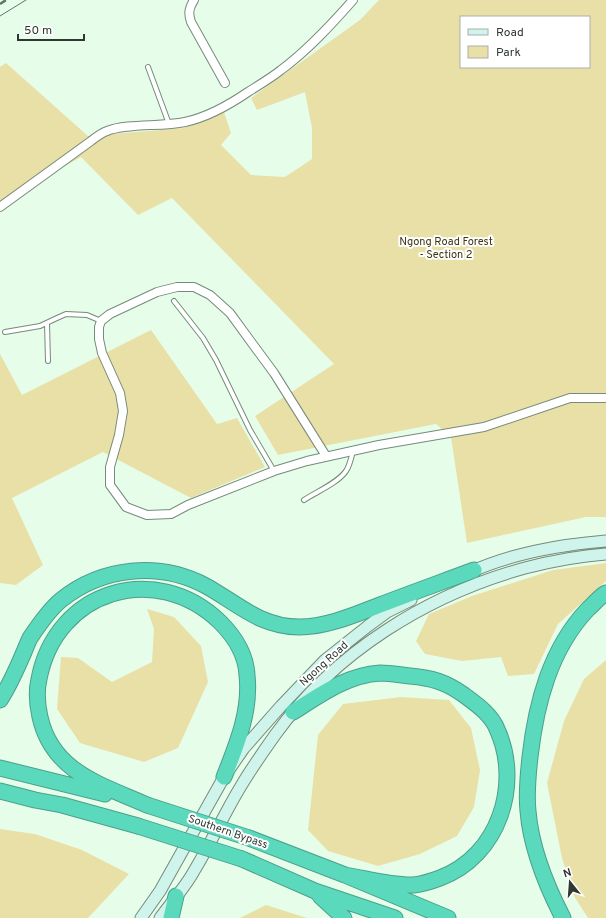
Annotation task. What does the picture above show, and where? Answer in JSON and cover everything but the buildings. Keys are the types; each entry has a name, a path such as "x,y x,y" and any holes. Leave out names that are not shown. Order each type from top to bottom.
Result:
{"highway":[{"path":"0,700 7,690 30,639 60,601 77,589 112,574 138,570 175,574 205,586 254,617 278,625 298,628 315,626 340,620 474,570"},
{"path":"146,805 89,780 66,764 48,740 42,726 38,710 36,693 41,668 54,638 65,623 92,602 120,591 148,589 182,596 211,613 226,628 236,642 243,656 247,674 247,699 240,734 224,777"},
{"path":"563,918 552,897 540,865 531,832 528,812 527,784 532,740 539,702 551,668 565,638 581,617 606,593"},
{"path":"293,712 335,686 365,676 380,673 426,677 442,682 461,693 484,710 497,727 501,738 507,761 504,800 495,830 486,845 465,865 448,875 415,885 385,882 345,875"},
{"name":"Southern Bypass","path":"0,768 146,805 249,838 345,875 448,918"},
{"name":"Southern Bypass","path":"0,791 34,800 62,805 138,826 242,860 315,891 395,918"},
{"path":"0,800 34,800"},
{"path":"315,891 344,918"},
{"path":"171,918 176,896"}],"main road":[{"name":"Ngong Road","path":"141,918 171,872 224,777 244,748 281,706 325,660 387,612 474,570 509,557 557,546 606,541"},
{"name":"Ngong Road","path":"160,918 193,873 241,785 275,735 313,690 360,648 402,620 455,592 512,572 572,558 606,554"}],"street":[{"path":"194,0 189,8 191,22 225,83"},
{"path":"0,207 107,131 170,124 196,119 231,103 274,75 308,48 353,0"},
{"path":"326,456 265,361 230,313 210,295 194,287 177,287 157,292 110,314 101,320 99,327 99,339 102,353 120,393 122,411 119,435 110,467 110,485 126,507 147,515 171,514 188,505 274,471 326,456 484,427 570,398 606,398"}],"lane":[{"path":"148,67 170,124"},
{"path":"174,301 203,338 213,354 250,430 274,471"},
{"path":"5,332 40,326 66,314 87,315 101,320"},
{"path":"47,323 48,361"},
{"path":"304,500 345,473 353,450"}],"green space":[{"name":"Ngong Road Forest - Section 2","path":"379,0 606,0 606,517 586,517 467,543 451,437 436,424 278,455 255,416 334,364 172,198 138,215 81,157 0,203 0,67 6,63 88,136 184,128 224,112 231,133 221,145 251,175 285,177 312,159 312,128 305,92 257,110 251,98 360,20"},
{"path":"151,330 217,424 237,418 265,467 191,498 103,452 12,498 43,565 16,585 0,583 0,354 22,395"},
{"path":"606,563 606,581 558,624 534,674 508,676 501,657 462,661 425,654 416,641 429,614 472,596 553,570"},
{"path":"147,609 174,617 201,646 208,682 178,748 144,762 80,743 57,709 61,657 78,658 112,682 152,662 154,629"},
{"path":"606,660 606,918 588,918 574,896 562,858 547,783 564,721 584,679"},
{"path":"401,697 449,700 471,728 480,770 474,807 457,836 420,854 378,866 328,851 308,830 318,735 343,704"},
{"path":"0,829 35,834 82,850 129,874 88,918 0,918"},
{"path":"266,905 307,918 240,918"}],"tram line":[{"path":"0,16 26,0"}],"railway":[{"path":"0,4 6,0"}]}
